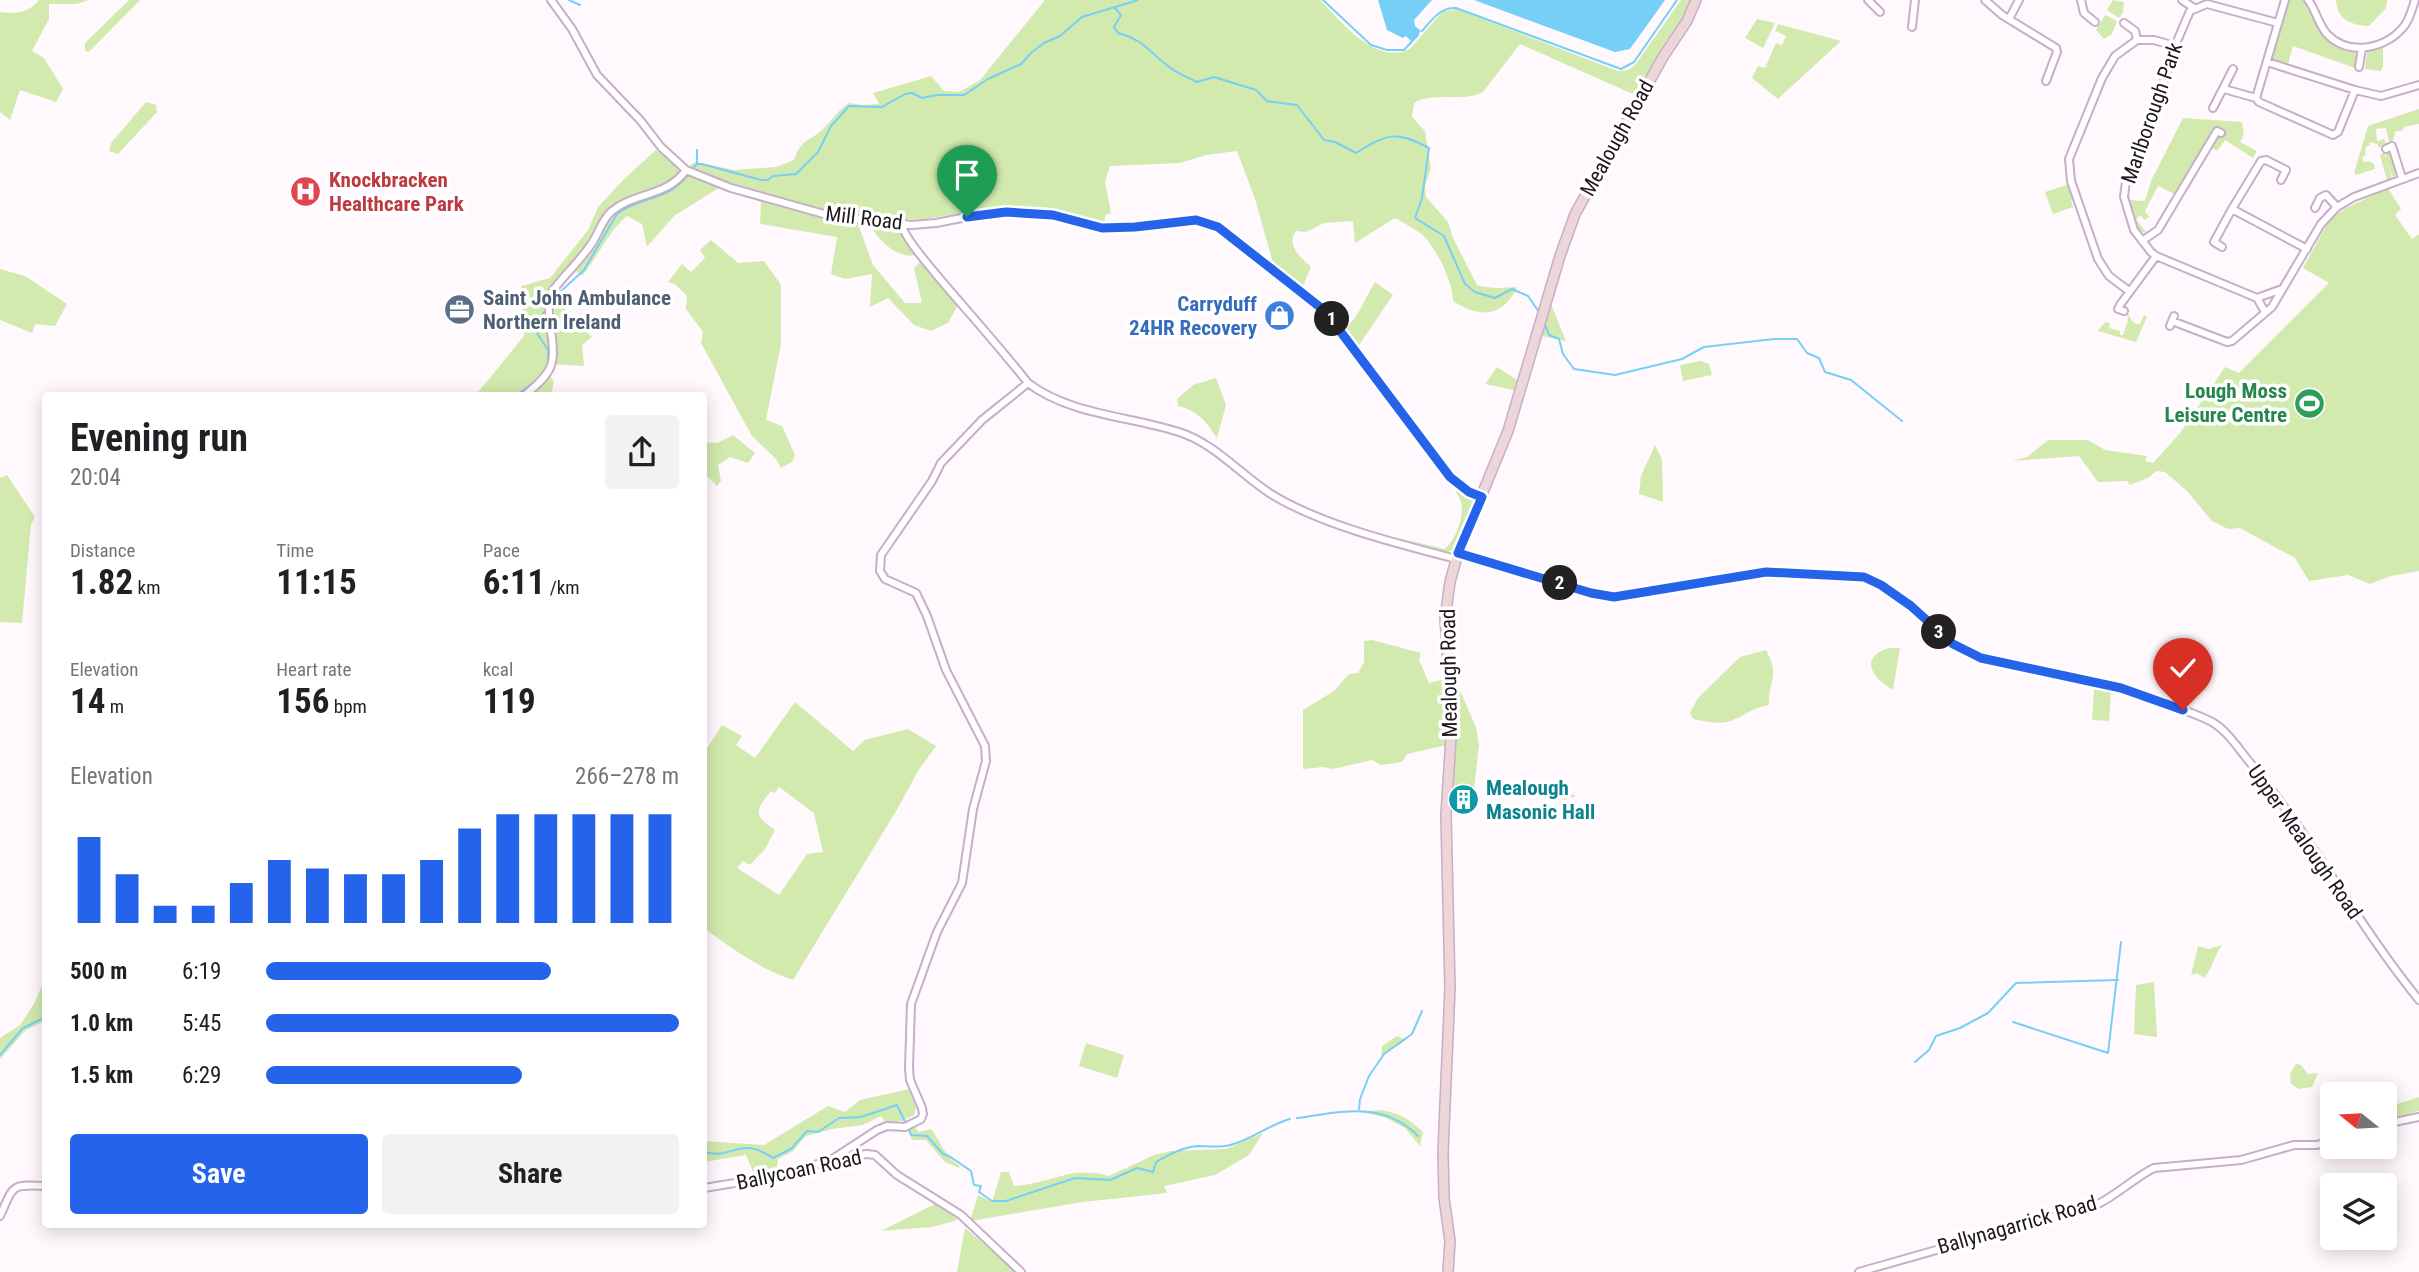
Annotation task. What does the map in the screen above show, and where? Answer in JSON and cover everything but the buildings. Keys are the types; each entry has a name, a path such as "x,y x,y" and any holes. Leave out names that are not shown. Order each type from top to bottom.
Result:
{"street":[{"name":"Mill Road","path":"551,0 572,29 597,75 640,120 661,147 696,176 819,213 901,223 936,223 1006,212 1053,215 1102,228 1196,220 1210,223 1325,311 1450,477 1469,492 1482,497"},
{"name":"Mealough Road","path":"1448,1272 1450,1241 1444,1201 1443,1165 1450,988 1446,815 1452,722 1445,618 1457,556 1508,431 1575,214 1656,68 1687,21 1696,0"},
{"path":"1868,0 1880,12"},
{"path":"1912,27 1915,0"},
{"path":"2009,19 2020,0"},
{"path":"2081,0 2084,13 2095,22"},
{"path":"2182,0 2194,8 2208,2 2278,23"},
{"path":"2256,98 2285,0"},
{"path":"2308,0 2328,34 2345,44 2362,48 2376,46 2405,25 2415,0"},
{"path":"1988,1 2009,19 2056,48 2057,52 2046,81"},
{"name":"Marlborough Park","path":"2156,256 2134,230 2124,197 2126,181 2186,16 2194,8"},
{"path":"2124,23 2135,32 2137,40"},
{"path":"2129,291 2109,275 2098,259 2068,167 2068,159 2110,62 2137,40 2175,46"},
{"path":"2359,67 2362,48"},
{"path":"2267,62 2355,90 2387,96 2419,85"},
{"path":"2213,108 2233,69"},
{"path":"2224,89 2256,98 2259,102 2336,135 2355,90"},
{"path":"2142,241 2158,230 2217,131 2221,133"},
{"path":"2386,149 2392,146 2402,178"},
{"path":"2222,247 2214,243 2262,161 2266,160 2286,170 2281,180"},
{"path":"528,392 545,375 552,362 554,352 550,307 553,289 572,271 593,243 610,213 628,202 673,185 686,170"},
{"path":"2172,321 2227,342 2232,341 2277,300 2321,224 2337,207 2354,197 2419,173"},
{"path":"2315,208 2320,198 2326,195 2337,207"},
{"path":"2232,209 2307,249"},
{"name":"Upper Mealough Road","path":"901,223 906,235 923,258 1028,383 1039,391 1060,401 1180,432 1217,453 1271,494 1298,508 1363,531 1614,597 1766,572 1864,577 1897,596 1953,644 1968,653 2153,697 2214,723 2273,790 2353,910 2419,1000"},
{"path":"2123,311 2118,309 2156,256 2257,298 2265,312"},
{"path":"2257,298 2284,287"},
{"path":"834,1158 877,1130 887,1126 908,1126 923,1114 910,1080 911,1004 937,932 962,883 969,830 986,754 985,746 946,670 927,615 916,593 885,579 880,571 880,561 884,550 932,481 941,463 982,420 1028,383"},
{"path":"2398,1121 2419,1117"},
{"name":"Ballynagarrick Road","path":"1859,1272 2098,1203 2154,1168 2241,1160 2282,1148 2320,1144"},
{"name":"Ballycoan Road","path":"707,1188 769,1179 834,1158 874,1155 897,1175 961,1215 1021,1272"},
{"path":"0,1216 8,1195 15,1188 42,1186"}],"green space":[{"path":"39,0 89,0 76,4 49,4 49,19 32,51 44,58 63,89 56,102 20,90 10,120 0,112 0,12 21,12 31,8"},
{"path":"129,0 140,0 89,52 85,51 85,43"},
{"path":"1045,0 1320,0 1360,39 1384,52 1397,53 1410,49 1442,12 1456,9 1618,71 1628,70 1635,65 1681,0 1692,0 1684,18 1666,41 1635,95 1520,44 1483,92 1466,97 1431,98 1414,103 1412,117 1425,131 1431,169 1425,185 1426,197 1448,222 1453,238 1477,285 1492,288 1517,287 1505,305 1497,310 1481,312 1453,301 1446,274 1431,245 1419,232 1395,218 1355,243 1353,221 1324,223 1306,232 1296,231 1293,246 1311,267 1303,286 1273,263 1255,199 1237,151 1206,155 1180,163 1110,166 1105,182 1111,213 1105,215 1105,223 1062,212 1032,208 1002,207 918,220 831,212 787,202 789,209 858,224 873,265 905,303 922,303 914,268 921,261 916,255 902,254 889,247 869,224 896,225 958,305 948,323 931,331 914,325 888,298 870,307 872,274 845,279 831,274 837,237 760,224 761,202 720,187 674,216 647,247 642,224 627,216 614,229 582,276 576,271 613,207 577,263 549,297 553,344 548,371 524,392 478,392 524,336 521,286 550,278 588,230 598,207 656,150 682,171 695,162 734,170 776,167 794,160 803,143 824,128 849,103 879,104 873,93 931,76 944,91 959,92 980,80"},
{"path":"2113,0 2124,2 2123,13 2119,18 2107,10"},
{"path":"2288,0 2303,0 2322,34 2343,48 2357,53 2355,68 2293,46 2288,64 2273,60"},
{"path":"2336,0 2387,0 2386,8 2369,26 2356,24 2342,17"},
{"path":"2105,15 2117,21 2112,34 2104,39 2096,30"},
{"path":"1757,19 1775,23 1763,48 1745,38"},
{"path":"1778,24 1841,41 1778,99 1752,78 1758,66 1765,68 1776,43 1782,45 1786,36 1775,31"},
{"path":"2383,48 2381,71 2365,69 2367,52"},
{"path":"146,102 156,105 157,112 118,154 109,151 111,143"},
{"path":"2419,109 2419,124 2395,132 2393,141 2389,142 2386,128 2376,129 2377,141 2384,139 2386,144 2379,148 2377,144 2370,142 2365,156 2362,157 2364,162 2374,164 2375,169 2356,175 2354,173 2368,126"},
{"path":"2183,118 2242,122 2244,134 2240,142 2257,151 2253,158 2225,140 2217,151 2211,147 2217,136 2222,136 2224,131 2215,127 2176,195 2158,186 2145,211 2149,217 2145,220 2140,215 2136,220 2147,233 2140,231 2128,200 2145,201 2151,181"},
{"path":"2390,151 2398,174 2393,177 2388,166 2392,178 2387,180 2380,155 2384,153 2387,160 2385,153"},
{"path":"2069,184 2074,199 2071,200 2073,207 2053,214 2045,192"},
{"name":"Lough Moss Leisure Centre","path":"2388,188 2401,209 2395,215 2412,239 2419,234 2419,571 2391,576 2370,584 2348,575 2309,581 2295,558 2240,528 2228,529 2212,521 2187,491 2165,472 2156,471 2148,478 2129,485 2128,481 2098,482 2079,456 2012,461 2027,457 2048,440 2088,440 2105,450 2147,456 2145,461 2153,463 2180,433 2225,367 2239,373 2329,283 2303,268 2334,216"},
{"path":"711,240 738,263 764,261 781,285 781,344 766,420 782,426 795,455 792,462 781,468 776,459 752,436 701,343 703,332 686,309 687,296 676,285 668,282 682,264 691,272 705,258 700,250"},
{"path":"0,269 25,276 67,304 55,326 35,324 32,333 0,320"},
{"path":"1375,282 1393,295 1359,345 1346,328"},
{"path":"565,299 566,315 563,322 556,326 554,303"},
{"path":"1551,304 1566,341 1542,336"},
{"path":"2127,313 2137,324 2140,324 2144,315 2147,317 2136,342 2098,331 2105,322 2110,323 2109,328 2120,331 2120,335 2123,335 2128,320"},
{"path":"571,325 582,328 592,337 582,345 584,366 554,364 556,332"},
{"path":"1700,361 1709,364 1712,375 1683,381 1680,365"},
{"path":"1497,367 1520,382 1517,391 1485,384"},
{"path":"550,376 554,382 552,392 532,392"},
{"path":"1216,378 1226,405 1217,438 1201,418 1178,406 1177,399 1193,385"},
{"path":"733,435 755,453 748,463 730,457 718,465 721,481 717,486 707,476 707,442 717,443"},
{"path":"1655,445 1662,459 1663,502 1639,494 1641,476"},
{"path":"7,475 35,517 31,524 22,623 0,622 0,478"},
{"path":"1446,478 1469,494 1474,505 1454,549 1446,553 1394,537 1445,549 1449,545 1459,525 1462,510 1459,497"},
{"path":"1372,640 1421,653 1419,660 1429,683 1445,679 1449,703 1447,745 1407,754 1402,762 1381,765 1372,760 1333,769 1303,769 1303,710 1334,691 1349,674 1358,673 1364,662 1364,641"},
{"path":"1888,648 1900,648 1893,690 1875,674 1871,663 1879,652"},
{"path":"1766,650 1773,667 1769,705 1727,722 1693,719 1690,713 1698,698 1740,657"},
{"path":"1453,675 1476,727 1479,745 1472,807 1449,805"},
{"path":"2094,689 2111,691 2109,721 2092,720"},
{"path":"795,702 853,751 865,740 908,729 936,746 918,771 793,980 757,964 707,930 707,748 722,725 742,736 736,745 755,758","holes":["779,787 814,813 823,852 807,854 779,895 737,868 743,861 750,865 765,849 775,830 760,816 759,808 771,791 775,793"]},
{"path":"1550,784 1576,796 1564,800 1550,794"},
{"path":"2222,945 2204,978 2197,973 2191,975 2198,946 2209,949"},
{"path":"2154,982 2157,1037 2134,1034 2136,985"},
{"path":"42,985 42,1022 26,1030 0,1059 0,1038 20,1025 34,1004"},
{"path":"1397,1036 1406,1040 1385,1054 1381,1060 1382,1046"},
{"path":"1086,1043 1124,1055 1117,1078 1079,1066"},
{"path":"2296,1064 2301,1065 2308,1074 2318,1073 2312,1087 2299,1089 2291,1084 2290,1074"},
{"path":"909,1089 917,1105 914,1115 902,1121 885,1122 881,1116 863,1125 806,1136 793,1151 778,1159 776,1173 755,1176 746,1155 707,1162 707,1141 764,1145 828,1106 845,1112 860,1100"},
{"path":"2419,1097 2419,1111 2398,1117 2398,1104"},
{"path":"1380,1110 1403,1117 1423,1132 1420,1146 1405,1128 1384,1117 1361,1112"},
{"path":"914,1126 919,1132 931,1129 959,1168 945,1162 926,1140 912,1140 908,1131"},
{"path":"1263,1133 1249,1155 1215,1175 1164,1186 1167,1193 1083,1202 970,1221 978,1195 992,1202 1001,1172 1009,1172 1014,1186 1072,1174 1095,1173 1109,1176 1154,1155 1171,1151 1226,1149"},
{"path":"937,1203 958,1220 932,1227 881,1231"},
{"path":"965,1228 1017,1272 957,1272"}],"water":[{"path":"1378,0 1432,0 1414,20 1415,26 1421,31 1412,42 1406,36 1403,38 1387,30"},
{"path":"1474,0 1665,0 1630,49 1615,52"}],"waterway":[{"path":"569,0 580,5"},
{"path":"691,170 697,164 702,164 761,180 796,174 818,152 831,126 849,106 882,107 912,93 922,98 964,95 988,79 1021,64 1032,52 1060,36 1082,17 1138,0"},
{"path":"1323,0 1371,45 1387,50 1404,50 1418,35"},
{"path":"1422,31 1441,12 1456,8 1621,69 1634,62 1677,0"},
{"path":"1115,8 1121,15 1114,27 1118,33 1140,43 1174,71 1197,82 1214,77 1256,90 1267,101 1297,105 1324,140 1335,142 1356,153 1391,137 1408,139 1429,148 1422,198 1415,218 1444,236 1465,284 1475,292 1495,298 1512,289 1528,296 1539,312"},
{"path":"697,150 697,163"},
{"path":"559,293 584,270 617,214 673,189 688,174"},
{"path":"544,312 540,317 537,333 548,350 548,364"},
{"path":"1544,323 1549,335 1559,339 1563,354 1574,369 1615,375 1682,359 1704,347 1797,339 1807,353 1819,358 1825,372 1851,380 1902,421"},
{"path":"521,392 540,378"},
{"path":"2013,1022 2108,1053 2121,942"},
{"path":"1915,1062 1929,1050 1936,1036 1960,1028 1988,1013 2016,983 2118,980"},
{"path":"1359,1109 1369,1076 1384,1054 1412,1034 1422,1011"},
{"path":"0,1055 23,1028 42,1019"},
{"path":"707,1153 714,1154 752,1148 773,1158 791,1149 807,1131 818,1132 839,1118 861,1117 897,1105 906,1124"},
{"path":"1297,1118 1360,1111 1375,1113 1390,1117 1418,1136"},
{"path":"909,1129 911,1135 927,1136 943,1154 971,1171 974,1185 981,1186 979,1192 992,1201 1006,1201 1075,1178 1110,1180 1137,1168 1153,1172 1156,1162 1181,1150 1197,1146 1230,1145 1290,1119"}],"place":[{"name":"Knockbracken Healthcare Park","path":"306,192"},
{"name":"Saint John Ambulance Northern Ireland","path":"460,310"},
{"name":"Carryduff 24HR Recovery","path":"1280,316"},
{"name":"Lough Moss Leisure Centre","path":"2310,403"},
{"name":"Mealough Masonic Hall","path":"1463,800"}],"route":[{"path":"967,217 1006,212 1053,215 1102,228 1196,220 1218,227 1325,311 1450,477 1469,492 1482,497 1458,553 1591,593 1614,597 1766,572 1864,577 1881,585 1911,606 1953,644 1968,653 2121,688 2153,697 2183,710"}]}
